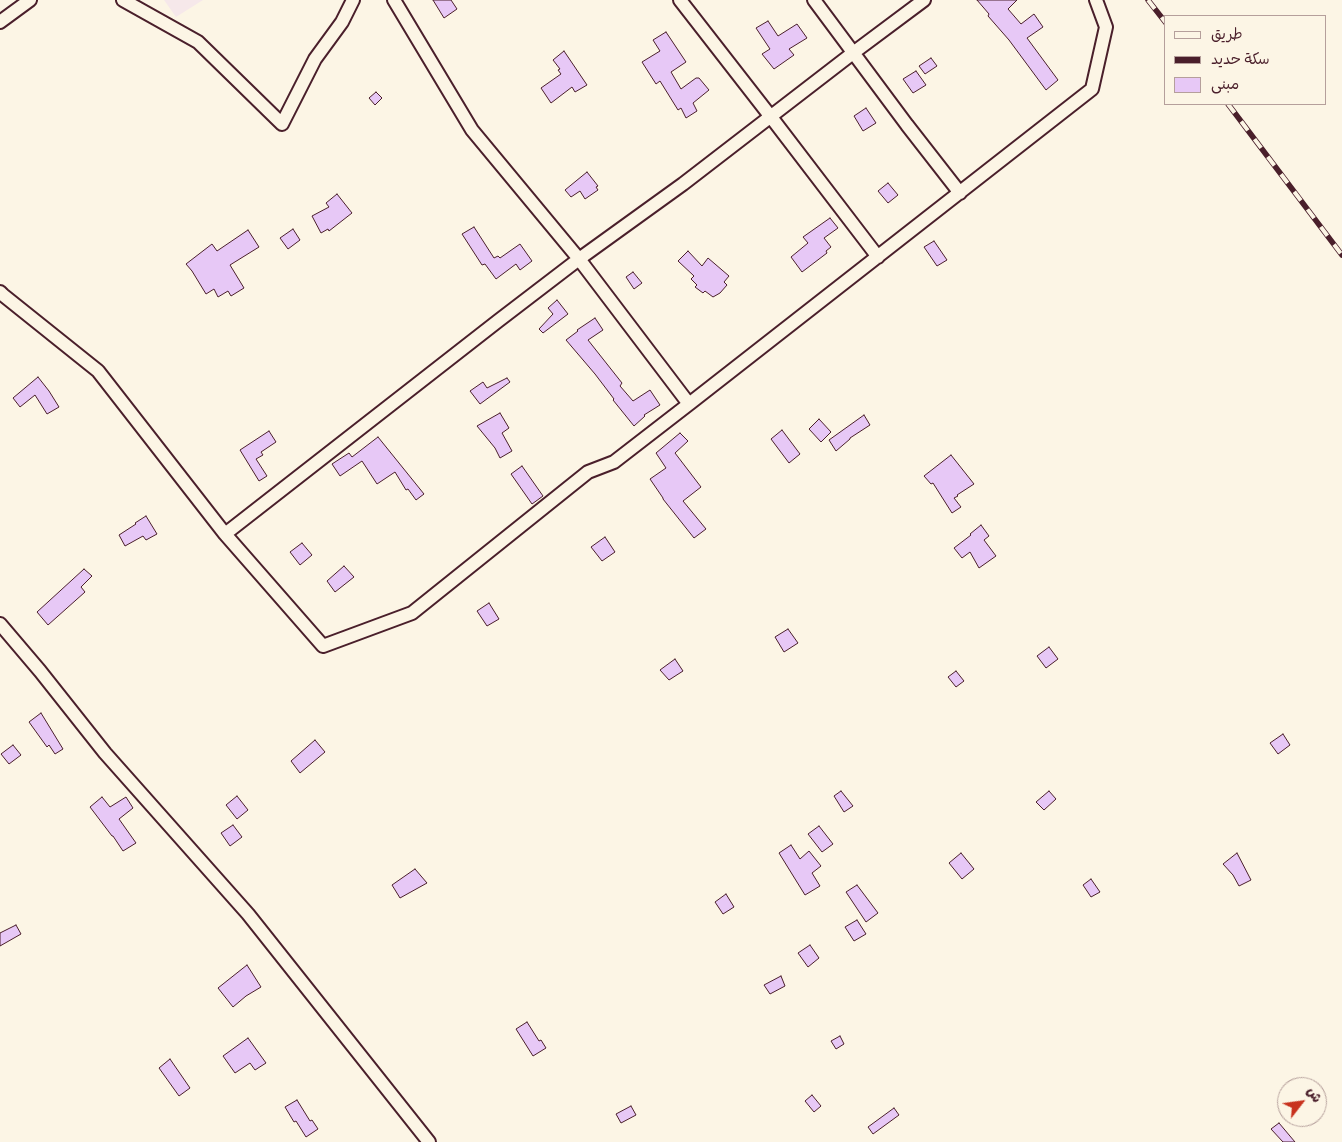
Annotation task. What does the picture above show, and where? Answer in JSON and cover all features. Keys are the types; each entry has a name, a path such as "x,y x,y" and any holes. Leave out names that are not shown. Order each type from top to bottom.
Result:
{"street":[{"path":"0,22 30,0"},
{"path":"123,0 198,42 282,124 315,60 342,22 353,0"},
{"path":"394,0 472,130 579,259 690,404"},
{"path":"680,0 878,257"},
{"path":"814,0 960,193"},
{"path":"226,534 579,259 683,184 924,0"},
{"path":"0,292 98,371 226,534 323,646 412,613 588,472 614,462 1092,89 1106,27 1096,0"},
{"path":"0,624 40,670 105,753 248,914 429,1142"}],"shaded area":[{"path":"164,0 203,0 176,17"}],"building":[{"path":"433,0 451,0 457,9 444,18"},
{"path":"977,0 1017,0 1008,9 1021,24 1034,14 1043,27 1027,38 1058,80 1046,90"},
{"path":"768,21 778,36 797,24 807,38 789,49 794,55 774,69 762,54 770,49 756,28"},
{"path":"666,32 686,62 671,72 681,89 696,78 699,78 709,90 693,103 697,111 686,118 681,108 678,110 660,81 656,84 642,62 660,51 653,40"},
{"path":"564,51 587,85 575,92 572,87 551,103 541,88 561,74 558,70 560,69 553,60"},
{"path":"931,58 937,66 925,74 919,66"},
{"path":"916,71 926,85 913,93 903,79"},
{"path":"376,92 382,98 375,105 369,98"},
{"path":"866,108 876,123 863,131 854,116"},
{"path":"587,172 598,186 596,187 598,190 585,199 580,191 571,197 565,190"},
{"path":"888,183 898,195 888,203 878,191"},
{"path":"337,194 352,213 329,231 328,229 321,233 312,216 329,207 326,203"},
{"path":"830,218 838,228 824,238 831,247 826,251 827,253 802,272 791,257 808,243 803,237"},
{"path":"474,227 494,258 498,256 500,258 520,244 532,261 520,270 516,264 496,279 485,264 482,265 462,234"},
{"path":"293,229 300,240 288,249 280,238"},
{"path":"248,230 259,247 230,265 244,288 231,296 228,291 218,297 214,289 206,294 186,264 212,244 217,251"},
{"path":"934,241 947,260 937,266 924,247"},
{"path":"688,251 702,266 708,258 729,276 724,282 727,285 720,293 713,297 695,287 697,285 691,279 694,276 678,261"},
{"path":"633,272 642,283 634,289 626,277"},
{"path":"557,300 568,314 543,333 539,329 553,314 548,308"},
{"path":"595,318 603,330 588,340 622,383 620,386 633,401 650,390 660,405 644,415 634,426 595,374 566,340"},
{"path":"38,377 59,407 47,414 35,395 20,407 13,398"},
{"path":"507,378 510,382 480,404 470,391 483,382 487,388"},
{"path":"500,413 509,428 502,433 512,451 500,458 495,448 477,426"},
{"path":"864,415 870,425 850,438 836,451 829,440"},
{"path":"819,419 831,432 821,442 809,429"},
{"path":"782,430 800,454 789,463 771,439"},
{"path":"269,431 276,442 261,452 263,455 256,459 267,476 259,481 240,450"},
{"path":"680,433 688,441 675,453 701,487 683,501 706,529 694,538 663,499 650,479 666,468 656,453"},
{"path":"378,437 424,494 416,500 408,489 406,490 395,472 377,484 362,461 340,476 332,464 349,453 352,457"},
{"path":"951,455 974,484 954,498 961,507 952,513 933,483 931,484 924,476"},
{"path":"522,466 543,496 532,504 511,474"},
{"path":"146,516 157,534 146,540 143,536 125,546 119,535"},
{"path":"981,525 989,536 984,540 996,556 979,568 970,552 962,558 954,548"},
{"path":"605,537 615,552 602,561 591,547"},
{"path":"302,543 312,555 300,565 290,552"},
{"path":"344,566 354,577 335,592 327,581"},
{"path":"84,569 92,576 81,587 85,592 48,625 37,612"},
{"path":"489,603 499,619 487,626 477,611"},
{"path":"788,629 798,643 784,652 775,637"},
{"path":"1049,647 1058,659 1046,668 1037,656"},
{"path":"675,659 683,671 669,680 660,670"},
{"path":"956,671 964,681 956,687 948,677"},
{"path":"41,713 63,749 55,754 49,745 47,747 29,722"},
{"path":"1283,734 1290,745 1278,754 1270,743"},
{"path":"315,740 325,752 300,773 291,761"},
{"path":"13,745 21,755 9,764 1,754"},
{"path":"841,791 853,806 844,812 834,796"},
{"path":"1049,791 1056,799 1044,810 1036,802"},
{"path":"237,796 248,810 237,819 226,805"},
{"path":"102,797 110,807 126,797 133,808 119,819 136,843 123,851 90,807"},
{"path":"233,825 242,837 230,846 221,833"},
{"path":"819,826 833,844 822,852 808,834"},
{"path":"791,845 800,859 809,851 821,866 812,873 820,886 805,895 779,853"},
{"path":"961,853 974,869 962,879 949,863"},
{"path":"1237,853 1251,880 1239,886 1233,875 1223,864"},
{"path":"415,869 427,883 400,898 392,885"},
{"path":"1091,879 1100,892 1091,897 1083,885"},
{"path":"857,885 878,913 866,922 846,892"},
{"path":"726,894 734,907 723,914 715,902"},
{"path":"857,920 866,934 854,941 845,927"},
{"path":"16,925 21,934 0,946 0,933"},
{"path":"810,945 819,958 808,967 798,953"},
{"path":"247,965 261,987 233,1007 218,988"},
{"path":"781,976 785,986 770,994 764,985"},
{"path":"527,1022 539,1041 541,1040 546,1048 533,1056 516,1029"},
{"path":"840,1036 844,1044 836,1049 831,1041"},
{"path":"248,1038 266,1063 255,1070 250,1063 235,1073 223,1056"},
{"path":"170,1059 190,1088 179,1096 159,1068"},
{"path":"812,1095 821,1106 814,1112 805,1101"},
{"path":"297,1100 310,1121 312,1120 318,1129 306,1137 285,1107"},
{"path":"631,1106 636,1115 621,1123 616,1114"},
{"path":"894,1108 899,1115 873,1134 868,1127"},
{"path":"1277,1124 1277,1127 1282,1127 1295,1142 1283,1142 1271,1129"}],"railway":[{"path":"1148,0 1164,20"},
{"path":"1229,105 1342,255"}]}
